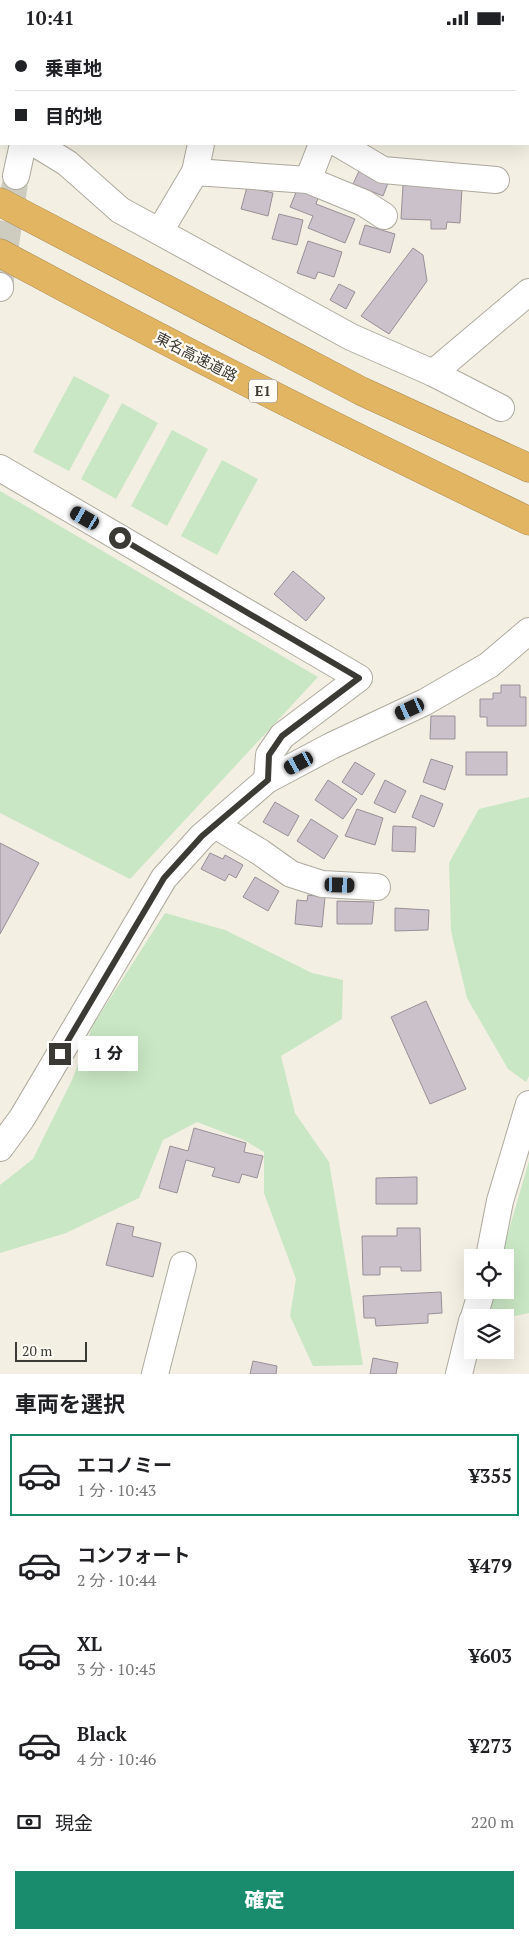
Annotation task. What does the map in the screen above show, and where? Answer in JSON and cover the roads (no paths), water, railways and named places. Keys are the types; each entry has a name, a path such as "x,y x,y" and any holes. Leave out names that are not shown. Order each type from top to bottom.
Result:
{"highway":[{"path":"0,202 361,391 529,468"},
{"name":"東名高速道路","path":"0,253 111,313 356,439 529,521"}],"street":[{"path":"16,177 24,145"},
{"path":"38,145 67,163 120,210 351,337 433,373 501,408"},
{"path":"160,231 195,172 201,145"},
{"path":"308,180 322,145"},
{"path":"341,145 383,170 496,180"},
{"path":"195,172 308,180 364,203 384,216"},
{"path":"433,373 529,292"},
{"path":"0,468 359,678 282,736 269,755 268,780"},
{"path":"0,1148 32,1101 164,878 202,836 268,780 331,746 433,697 489,665 529,631"},
{"path":"215,825 260,852 291,874 322,884 377,887"},
{"path":"491,1249 500,1201 529,1104"},
{"path":"155,1374 183,1265"},
{"path":"459,1374 464,1354"}],"tunnel":[{"path":"0,286 16,176"}]}
